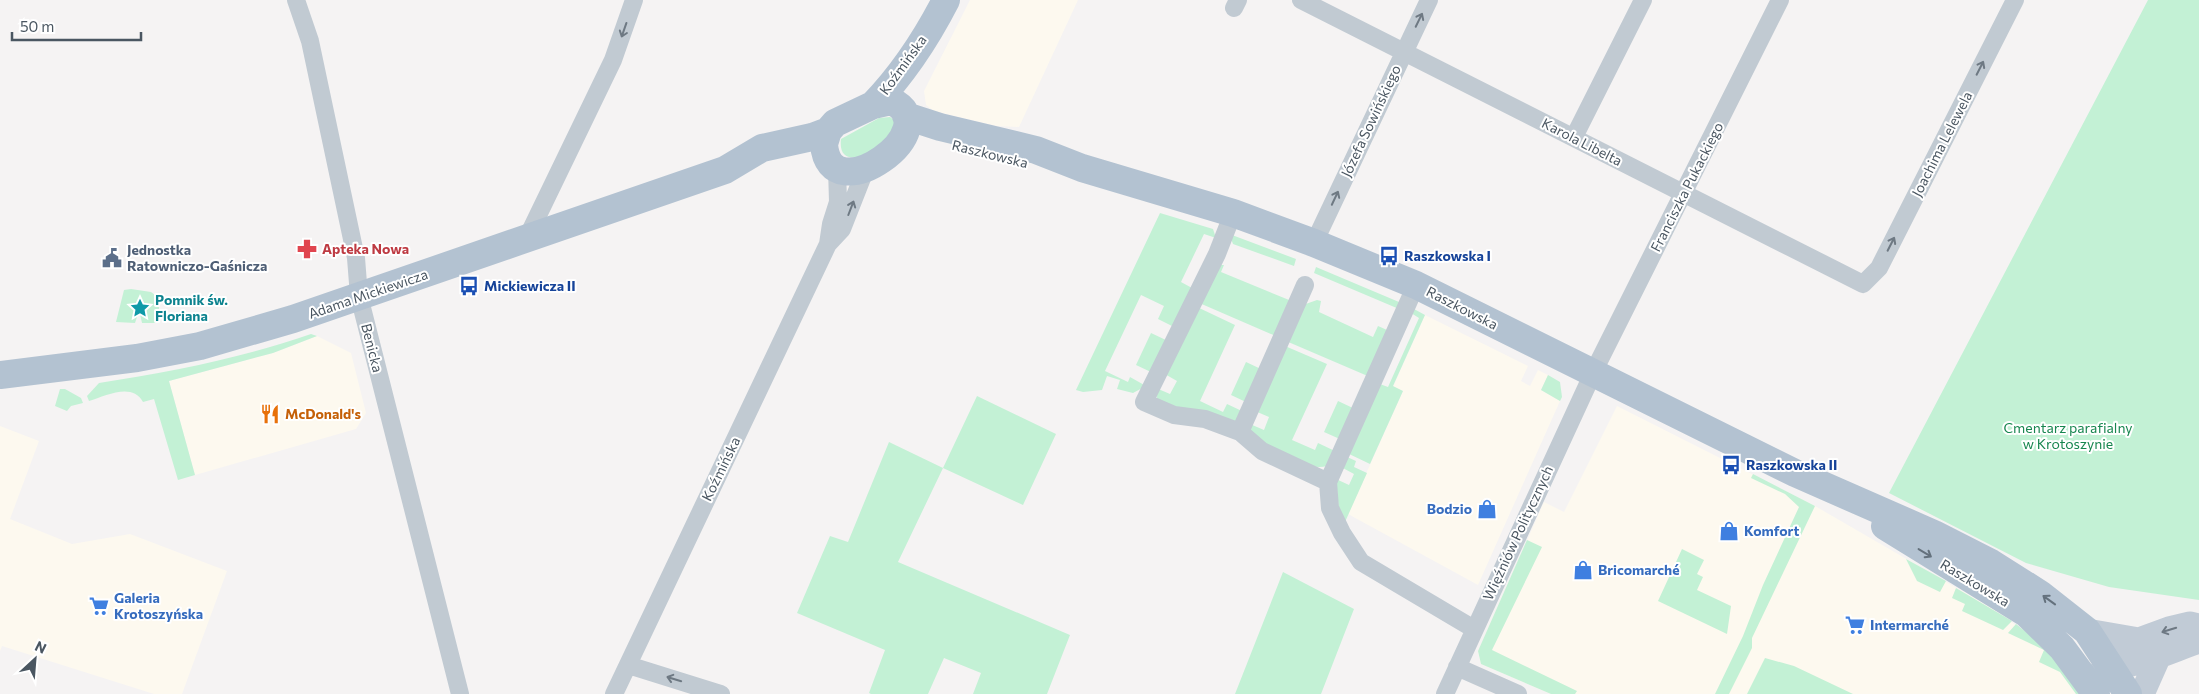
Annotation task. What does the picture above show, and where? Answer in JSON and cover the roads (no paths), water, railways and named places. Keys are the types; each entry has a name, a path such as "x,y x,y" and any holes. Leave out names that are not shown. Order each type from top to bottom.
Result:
{"main road":[{"name":"Koźmińska","path":"873,105 891,86 933,25 946,0"},
{"name":"Koźmińska","path":"905,114 909,89 927,49 933,25"},
{"path":"891,101 905,114 907,127 899,143 882,160 866,168 848,170 832,164 824,144 828,130 835,123 873,105 891,101"},
{"name":"Raszkowska","path":"905,114 940,127 1036,150 1082,168 1233,213 1314,243 1416,286 1826,487 1934,534 1991,563 2040,594 2087,631 2098,681"},
{"name":"Adama Mickiewicza","path":"5,372 137,358 200,346 293,319 725,170 762,148 812,137 828,130"},
{"name":"Raszkowska","path":"899,143 918,140 936,141 1041,167 1082,168"},
{"name":"Adama Mickiewicza","path":"725,170 757,168 796,156 832,164"},
{"name":"Raszkowska","path":"1826,487 1924,552 2026,613 2098,681"},
{"path":"2098,681 2128,694"}],"street":[{"name":"Benicka","path":"296,0 310,41 356,258 359,296 460,694"},
{"path":"526,240 613,60 634,0"},
{"name":"Karola Libelta","path":"1301,0 1863,284"},
{"name":"Józefa Sowińskiego","path":"1314,243 1429,0"},
{"path":"1574,137 1643,0"},
{"name":"Franciszka Pukackiego","path":"1593,373 1780,0"},
{"name":"Joachima Lelewela","path":"1863,284 1879,268 2015,0"},
{"name":"Koźmińska","path":"614,694 828,244 831,224 838,202 832,164"},
{"name":"Koźmińska","path":"828,244 842,229 866,168"},
{"path":"1233,213 1216,254 1144,402 1174,415 1205,419 1240,432 1262,451 1328,482"},
{"path":"1240,432 1306,285"},
{"path":"1416,286 1328,482 1330,508 1342,533 1361,562 1474,628"},
{"name":"Więźniów Politycznych","path":"1445,694 1593,373"},
{"path":"2098,681 2139,640 2169,629 2190,624 2199,626"},
{"path":"2087,631 2139,640"},
{"path":"2098,681 2125,666 2158,658 2199,641"},
{"path":"2142,694 2158,658"},
{"path":"628,665 721,694"},
{"path":"1457,667 1518,694"}],"place":[{"name":"Apteka Nowa","path":"307,249"},
{"name":"Raszkowska I","path":"1389,256"},
{"name":"Jednostka Ratowniczo-Gaśnicza","path":"112,258"},
{"name":"Mickiewicza II","path":"469,286"},
{"name":"Pomnik św. Floriana","path":"140,308"},
{"name":"McDonald's","path":"270,414"},
{"name":"Raszkowska II","path":"1731,465"},
{"name":"Bodzio","path":"1487,509"},
{"name":"Komfort","path":"1729,531"},
{"name":"Bricomarché","path":"1583,570"},
{"name":"Galeria Krotoszyńska","path":"99,606"},
{"name":"Intermarché","path":"1855,625"}],"park label":[{"name":"Cmentarz parafialny w Krotoszynie","path":"2068,436"}]}
